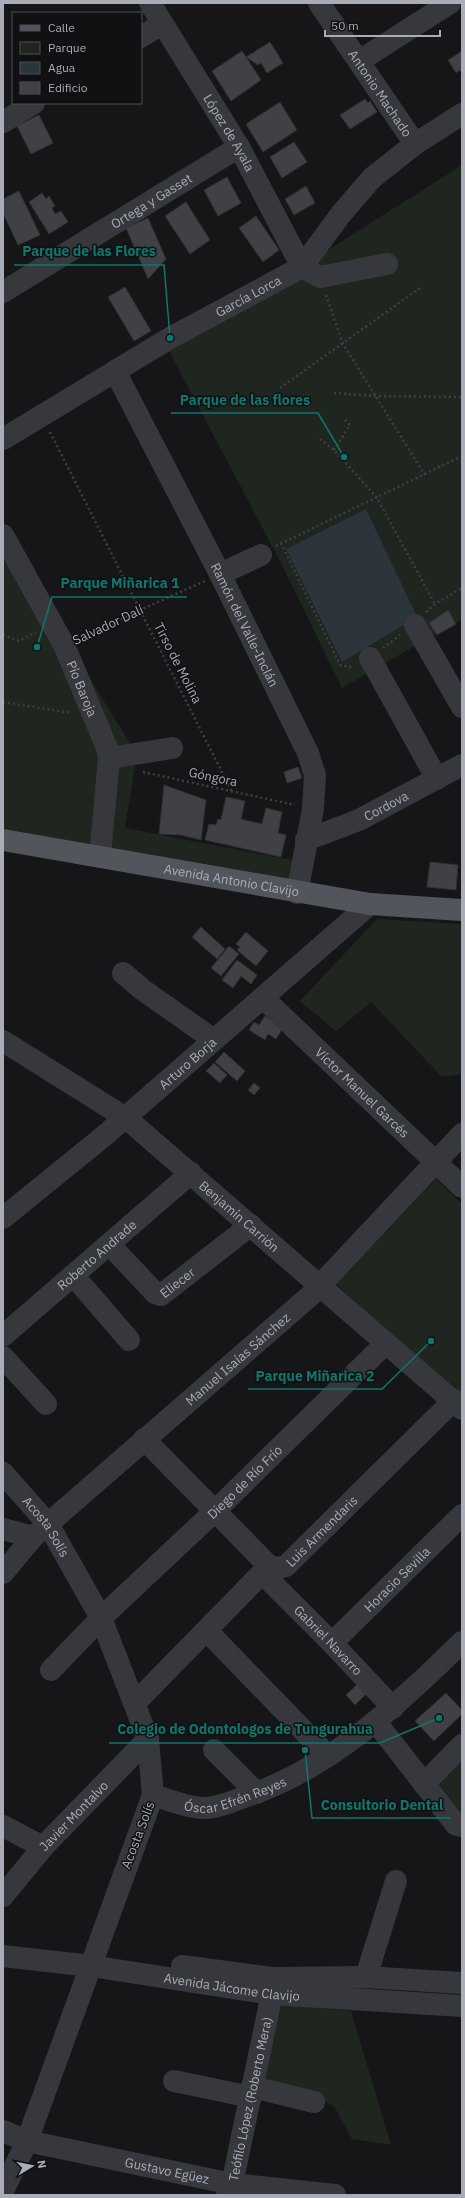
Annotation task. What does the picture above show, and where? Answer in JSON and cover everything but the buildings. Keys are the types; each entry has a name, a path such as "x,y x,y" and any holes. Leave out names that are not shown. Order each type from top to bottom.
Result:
{"main road":[{"name":"Avenida Antonio Clavijo","path":"3,840 100,856 297,893 370,904 462,910"}],"street":[{"name":"López de Ayala","path":"150,3 311,272"},
{"name":"Antonio Machado","path":"319,3 415,144"},
{"path":"359,61 450,3"},
{"path":"142,36 162,24"},
{"path":"3,122 32,104"},
{"name":"García Lorca","path":"3,439 170,338 311,272 341,214 372,178 415,144 462,114"},
{"name":"Ortega y Gasset","path":"3,292 238,148"},
{"path":"311,272 387,264"},
{"name":"Ramón del Valle-Inclán","path":"115,371 220,574 308,753 315,775 313,809 297,893"},
{"name":"Pío Baroja","path":"3,535 64,645 107,748 109,758 100,856"},
{"path":"220,574 261,554"},
{"path":"414,624 462,707"},
{"path":"370,658 437,779"},
{"path":"109,758 172,748"},
{"name":"Cordova","path":"306,840 359,820 462,765"},
{"name":"Arturo Borja","path":"3,1218 126,1117 370,904"},
{"path":"123,973 143,990 214,1040"},
{"name":"Víctor Manuel Garcés","path":"263,998 438,1162 462,1187"},
{"name":"Benjamín Carrión","path":"3,1041 126,1117 458,1405"},
{"name":"Manuel Isaías Sánchez","path":"3,1573 40,1531 311,1295 438,1162 462,1134"},
{"name":"Roberto Andrade","path":"3,1336 191,1173"},
{"name":"Eliecer","path":"110,1244 155,1293 161,1295 251,1225"},
{"path":"73,1275 129,1340"},
{"name":"Diego de Río Frío","path":"52,1670 101,1618 215,1511 386,1343"},
{"path":"3,1357 46,1404"},
{"name":"Luis Armendaris","path":"266,1570 286,1566 458,1405"},
{"name":"Gabriel Navarro","path":"144,1439 215,1511 266,1570 393,1708"},
{"name":"Acosta Solís","path":"3,1473 40,1531 101,1618 135,1702 148,1739 153,1795 27,2140 3,2190"},
{"name":"Horacio Sevilla","path":"332,1643 462,1515"},
{"path":"3,1529 40,1531"},
{"path":"135,1702 266,1570"},
{"path":"207,1631 328,1756"},
{"name":"Óscar Efrén Reyes","path":"153,1795 203,1808 219,1806 278,1784 328,1756 376,1722 393,1708 462,1642"},
{"path":"376,1722 456,1825 462,1826"},
{"name":"Javier Montalvo","path":"3,1896 43,1847 148,1739"},
{"path":"424,1784 462,1745"},
{"path":"214,1750 257,1793"},
{"path":"3,1826 43,1847"},
{"path":"366,1977 396,1881"},
{"name":"Avenida Jácome Clavijo","path":"3,1940 92,1961"},
{"name":"Avenida Jácome Clavijo","path":"3,1956 92,1961 119,1958 272,1986 462,2006"},
{"name":"Avenida Jácome Clavijo","path":"272,1986 366,1977 462,1983"},
{"name":"Teófilo López (Roberto Mera)","path":"229,2190 252,2092 272,1986"},
{"path":"174,2081 314,2102"},
{"name":"Gustavo Egüez","path":"3,2131 27,2140 229,2190 335,2195"}],"path":[{"path":"311,272 343,344 425,476"},
{"path":"280,388 420,288"},
{"path":"334,393 374,396 462,397"},
{"name":"Tirso de Molina","path":"42,415 232,792"},
{"path":"334,450 350,425 343,418"},
{"path":"320,439 334,450 376,498 435,604"},
{"path":"261,554 281,543 425,476 462,456"},
{"path":"281,543 340,665 350,667 370,658 414,624 435,604 462,588"},
{"name":"Salvador Dalí","path":"64,645 72,644 140,610 220,574"},
{"path":"3,635 19,641 53,624"},
{"path":"3,702 72,714 78,717"},
{"name":"Góngora","path":"137,771 313,809"}],"green space":[{"path":"462,165 462,619 342,688 281,563 169,351"},
{"path":"3,539 137,754 125,828 297,861 293,887 3,836"},
{"path":"377,919 462,924 462,1074 442,1077 371,1002 336,1031 300,1001"},
{"path":"436,1179 462,1204 462,1399 336,1284"},
{"path":"462,1752 462,1819 430,1785"},
{"path":"275,2003 351,2011 391,2145 352,2139 334,2106 317,2099 263,2084"}],"water":[{"path":"366,509 417,617 342,662 286,549"}],"place":[{"name":"Parque de las Flores","path":"170,338"},
{"name":"Parque de las flores","path":"344,457"},
{"name":"Parque Miñarica 1","path":"37,647"},
{"name":"Parque Miñarica 2","path":"431,1341"},
{"name":"Colegio de Odontologos de Tungurahua","path":"439,1718"},
{"name":"Consultorio Dental","path":"305,1750"}]}
